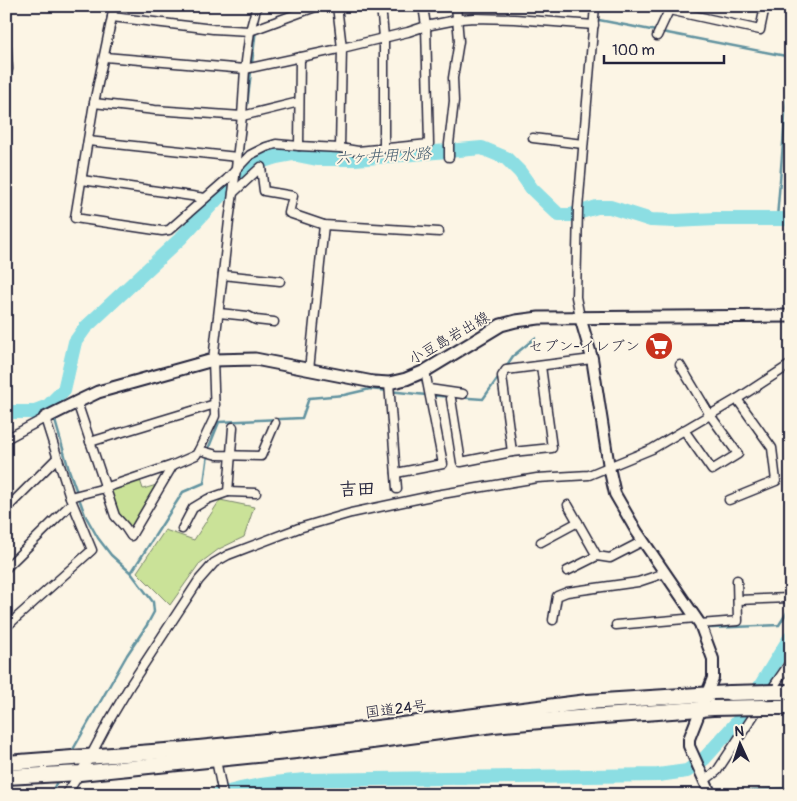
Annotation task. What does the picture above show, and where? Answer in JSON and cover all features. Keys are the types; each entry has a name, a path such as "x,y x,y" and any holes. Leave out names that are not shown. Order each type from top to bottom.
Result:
{"highway":[{"name":"国道24号","path":"6,763 179,750 305,737 587,702 707,694 791,692"},
{"name":"国道24号","path":"6,777 75,773 216,760 494,725 707,708 791,707"}],"main road":[{"name":"小豆島岩出線","path":"45,418 98,392 213,360 255,359 389,385 425,371 501,324 516,321 539,318 580,317 791,316"}],"street":[{"path":"114,6 94,103 76,218 162,231 169,230 250,156 266,147 276,144 358,151 428,144 426,26 423,6"},
{"path":"112,17 213,29 250,31 318,6"},
{"path":"337,6 342,48 340,148"},
{"path":"381,6 384,37 384,148"},
{"path":"449,157 454,101 453,78 459,42 456,6"},
{"path":"595,6 578,209 576,297 592,360 615,494 643,540 698,621 713,659 713,678 707,694 707,708 689,739 689,746 711,795"},
{"path":"657,36 670,8 760,30 765,6"},
{"path":"205,452 215,416 213,360 229,221 234,194 245,69 250,31 256,9"},
{"path":"105,57 245,69 456,20 474,18 515,19 594,25"},
{"path":"6,36 8,69 6,75"},
{"path":"299,146 300,57"},
{"path":"94,103 155,110 242,116 299,102"},
{"path":"533,138 583,144"},
{"path":"88,141 237,157"},
{"path":"234,194 261,168 264,190 293,196 289,213 324,224 439,232"},
{"path":"82,180 205,198"},
{"path":"309,370 324,224"},
{"path":"223,275 280,281"},
{"path":"219,313 248,316 256,320 274,322"},
{"path":"512,452 502,376 506,370 592,360"},
{"path":"66,795 75,773 90,757 131,684 199,580 214,564 228,555 299,528 436,495 537,478 589,475 652,449 791,364"},
{"path":"451,399 461,462 512,452 552,448 541,366"},
{"path":"680,366 738,454 712,470 684,430"},
{"path":"396,473 443,464 425,371"},
{"path":"389,385 397,489"},
{"path":"429,394 463,394"},
{"path":"729,500 776,481 772,448 737,398"},
{"path":"76,402 115,516 131,536 173,465"},
{"path":"90,442 215,404"},
{"path":"6,440 45,418 57,458 75,498 92,550 6,627"},
{"path":"6,568 75,498 173,465 205,452 231,456 261,456 275,423"},
{"path":"228,492 233,427"},
{"path":"6,509 57,458"},
{"path":"182,529 193,508 208,499 228,492 256,493"},
{"path":"568,505 597,556"},
{"path":"541,542 578,522"},
{"path":"567,571 597,556 610,558 643,540"},
{"path":"553,620 556,596 566,592 638,582 665,572"},
{"path":"616,625 738,621 737,580"},
{"path":"738,600 789,598"},
{"path":"703,776 717,771 791,661"},
{"path":"216,760 223,795"}],"green space":[{"path":"140,480 143,489 160,484 132,530 117,515 109,492 111,489"},
{"path":"220,500 254,507 244,537 219,549 199,564 170,605 137,572 165,530 194,540"}],"waterway":[{"path":"247,106 257,20"},
{"path":"599,20 656,31"},
{"path":"662,32 791,57"},
{"path":"777,218 791,67"},
{"path":"242,154 245,124"},
{"name":"六ヶ井用水路","path":"6,412 32,412 48,406 64,390 75,342 85,328 180,239 217,199 257,163 276,157 292,154 317,159 355,159 482,148 506,158 520,172 532,189 559,215 571,215 597,207 610,207 651,220 791,219"},
{"path":"505,368 513,356 535,338"},
{"path":"131,573 183,492 204,483 209,447 219,422 302,418 309,398 344,395 370,389 483,399 500,375"},
{"path":"54,417 69,470 85,515 98,538 111,555 131,573 153,602 154,612 71,753"},
{"path":"706,625 711,628 779,625 791,606"},
{"path":"217,795 261,785 306,780 658,775 687,771 704,759 740,719 791,636"},
{"path":"50,795 59,778"},
{"path":"716,793 791,788"}],"place":[{"name":"セブン-イレブン","path":"659,346"}],"district":[{"name":"吉田","path":"357,489"}]}
